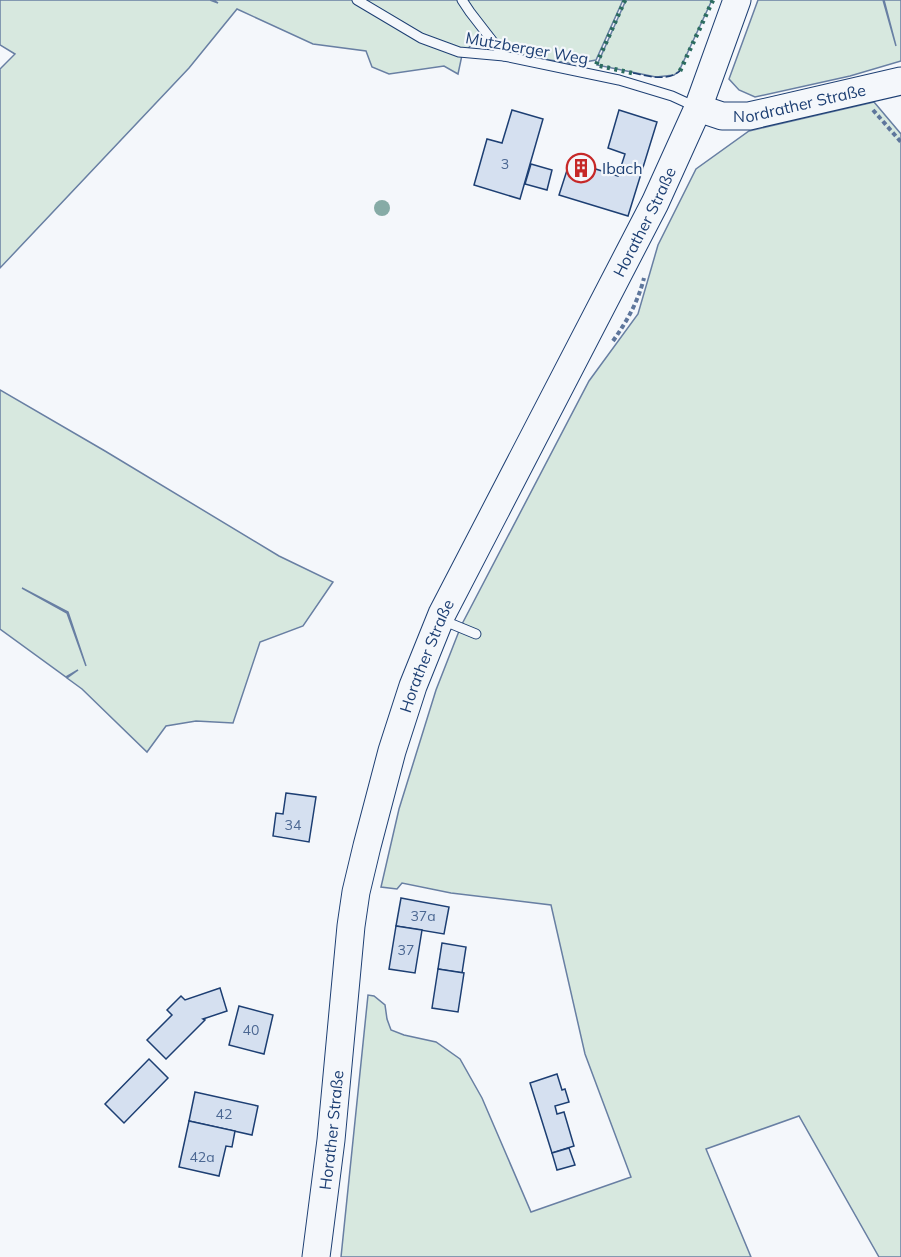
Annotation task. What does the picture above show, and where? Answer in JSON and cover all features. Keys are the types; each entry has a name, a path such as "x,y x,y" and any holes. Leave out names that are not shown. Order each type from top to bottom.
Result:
{"main road":[{"name":"Horather Straße","path":"316,1257 332,1129 356,892 392,751 413,686 440,620 655,203 698,108 737,0"},
{"name":"Nordrather Straße","path":"698,108 722,116 749,116 901,81"}],"lane":[{"name":"Mutzberger Weg","path":"357,0 421,38 459,52 504,56 619,80 672,96 698,108"},
{"path":"462,0 504,56"},
{"path":"440,620 476,634"}],"path":[{"path":"857,91 901,142"}],"shaded area":[{"path":"0,0 210,0 218,3 213,0 466,0 485,30 462,55 458,74 444,66 389,74 372,67 366,51 313,44 237,9 189,68 0,268 0,69 15,54 0,45"},
{"path":"467,0 623,0 596,60 574,64 502,52"},
{"path":"626,0 712,0 679,71 674,75 656,77 597,65"},
{"path":"758,0 883,0 896,46 884,0 901,0 901,61 850,76 755,97 739,90 729,79"},
{"path":"874,102 901,134 901,1257 879,1257 799,1116 706,1149 751,1257 341,1257 368,995 374,996 385,1005 391,1030 436,1042 460,1059 482,1098 531,1212 631,1177 585,1054 551,905 451,893 402,883 397,889 381,887 399,809 436,690 461,626 589,381 638,314 658,245 696,169 749,131"},
{"path":"0,390 279,556 333,582 303,626 260,642 233,723 196,721 166,726 147,752 82,689 67,678 78,670 66,677 0,629","holes":["22,588 68,612 86,666 67,613"]}],"building":[{"path":"512,110 543,119 520,199 474,185 487,139 502,143"},
{"name":"Ibach","path":"619,110 657,122 628,216 559,195 570,161 618,176 625,154 608,148"},
{"path":"531,164 552,170 547,190 525,184"},
{"path":"286,793 316,797 309,842 273,836 276,813 283,814"},
{"path":"401,898 449,907 444,934 396,926"},
{"path":"396,926 422,930 415,973 389,969"},
{"path":"442,943 466,947 462,973 438,969"},
{"path":"438,969 464,973 458,1012 432,1008"},
{"path":"220,988 227,1011 203,1019 205,1020 166,1059 147,1040 172,1015 167,1010 181,996 185,1000"},
{"path":"239,1006 273,1015 264,1054 229,1045"},
{"path":"149,1059 168,1078 124,1123 105,1104"},
{"path":"557,1074 569,1102 555,1106 557,1114 564,1112 574,1146 552,1153 530,1083"},
{"path":"195,1092 258,1106 252,1135 189,1121"},
{"path":"189,1121 235,1131 232,1147 226,1146 219,1176 179,1167"},
{"path":"569,1148 575,1165 557,1170 552,1153"}],"hedge":[{"path":"625,0 596,65 632,73"},
{"path":"680,71 713,0"}],"fence":[{"path":"633,73 663,77 680,71"}],"place":[{"name":"Ibach","path":"581,168"}]}
